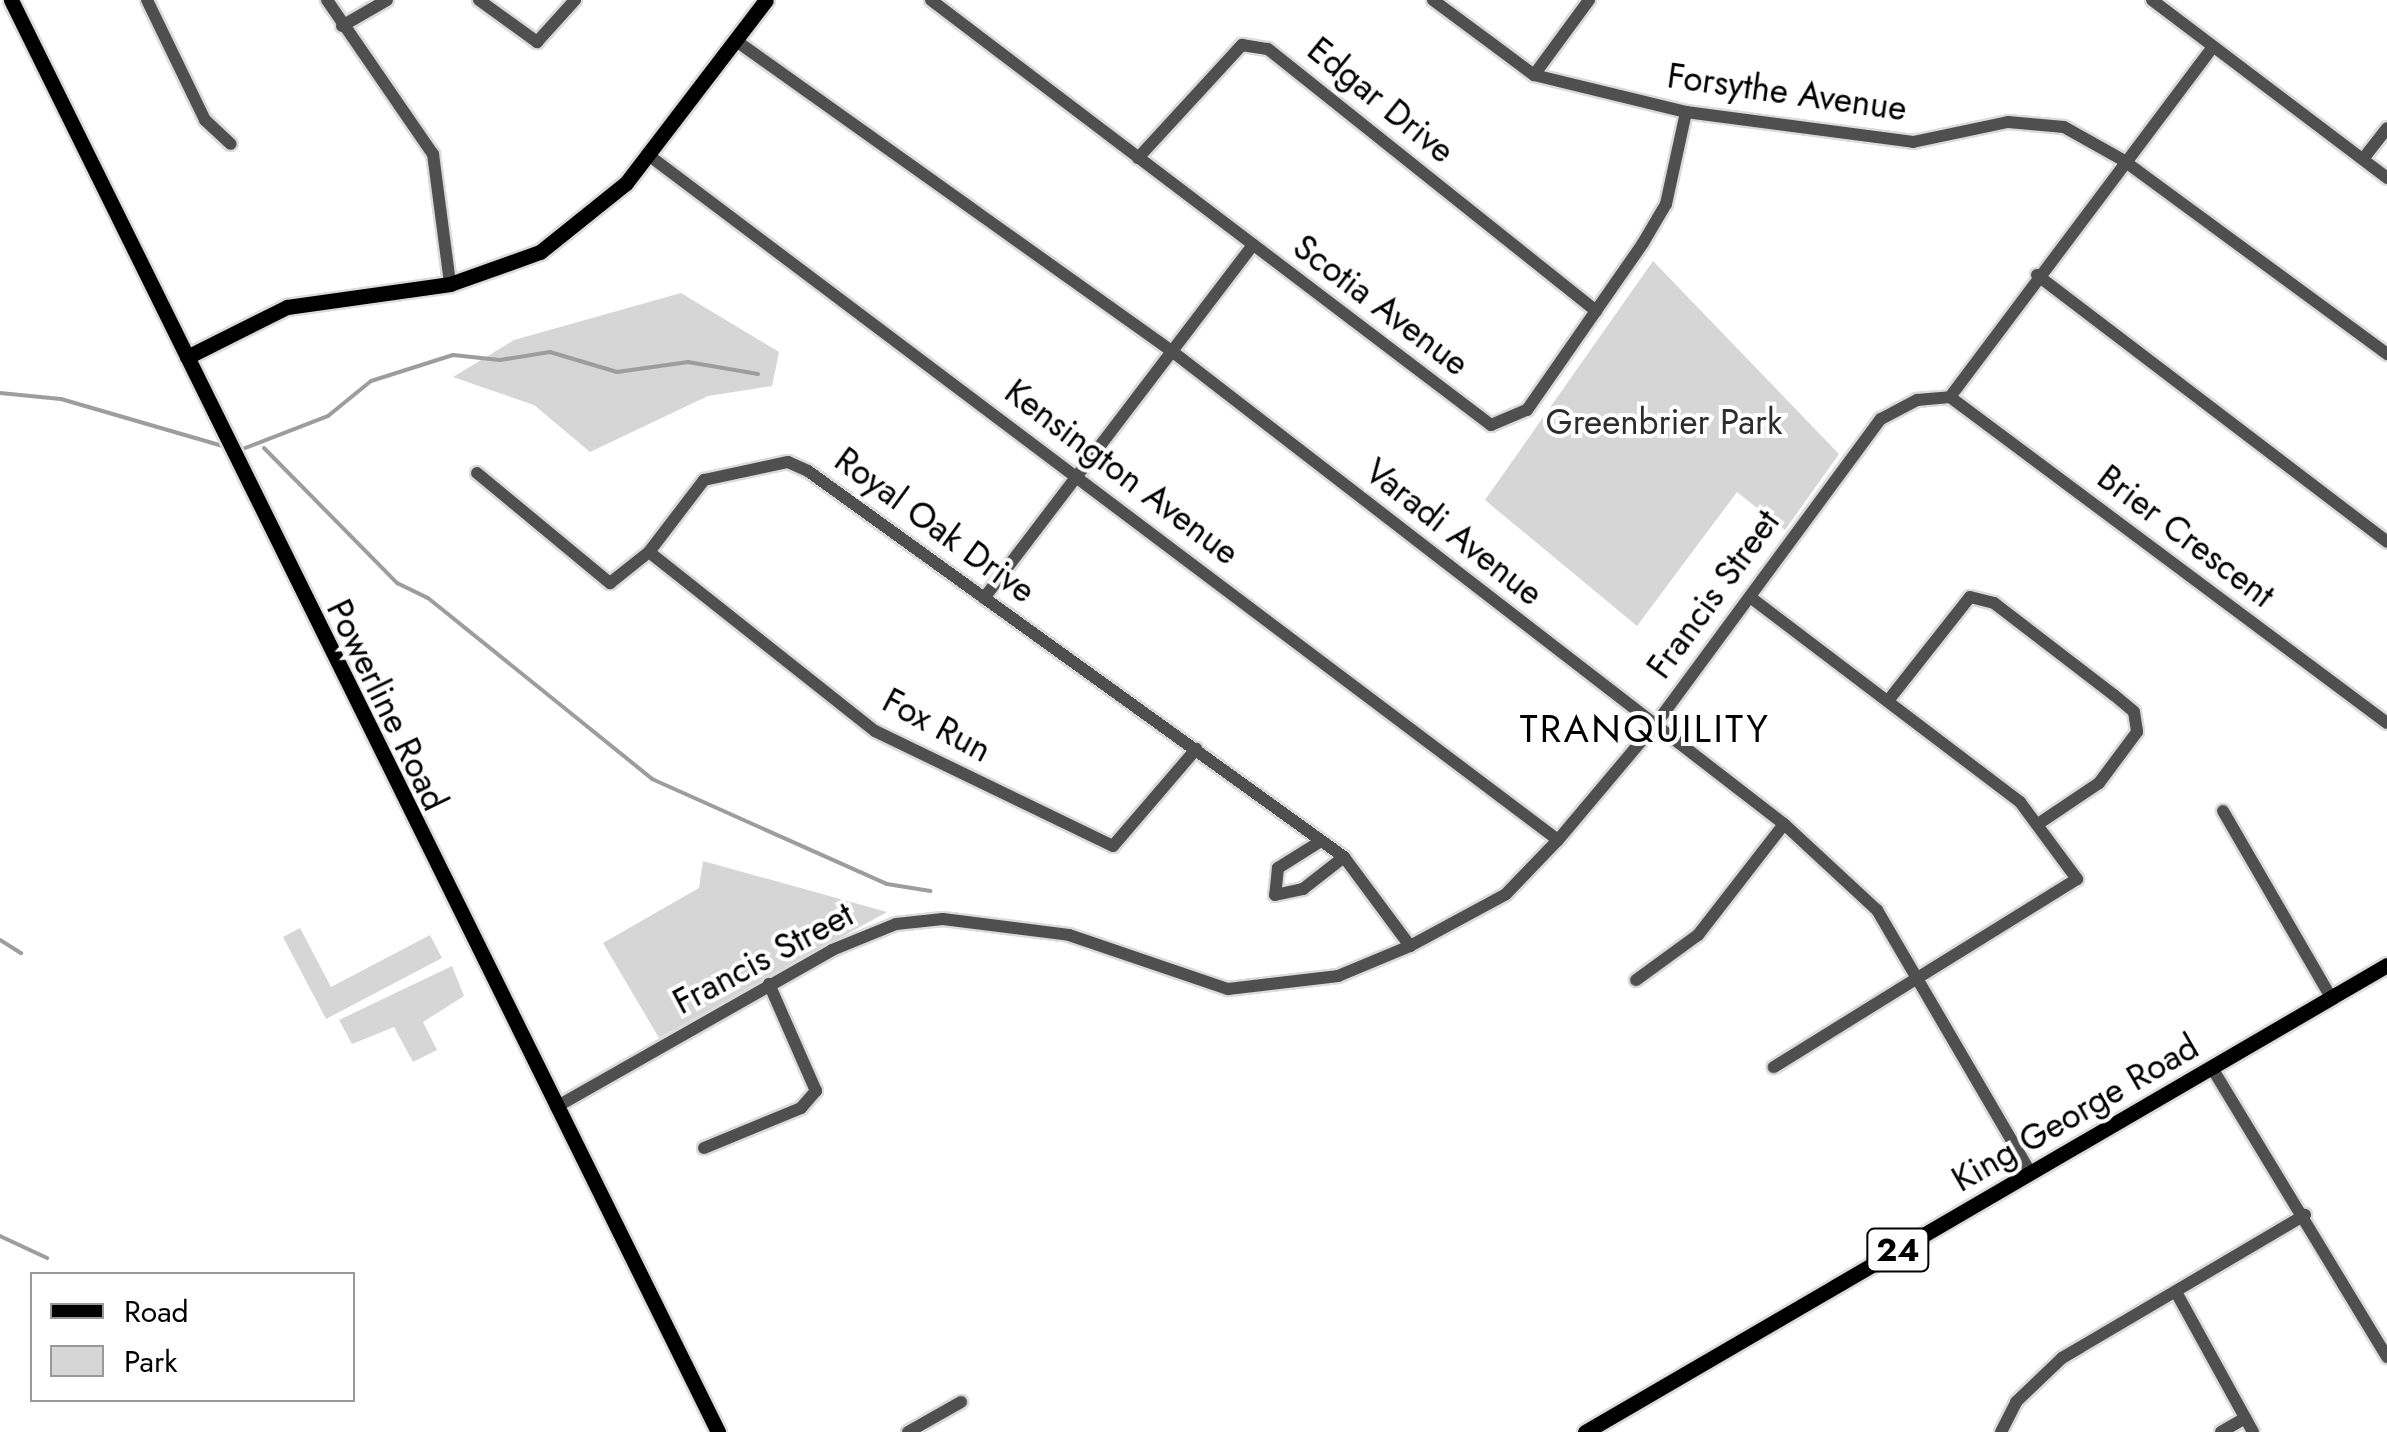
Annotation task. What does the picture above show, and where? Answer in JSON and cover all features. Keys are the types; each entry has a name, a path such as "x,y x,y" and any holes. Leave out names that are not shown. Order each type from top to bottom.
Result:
{"main road":[{"name":"Powerline Road","path":"11,0 718,1432"},
{"path":"187,357 327,296 450,284 540,252 595,212 647,154 766,0"},
{"name":"King George Road","path":"1585,1432 2387,965"}],"street":[{"path":"147,0 205,120 230,144"},
{"path":"328,0 342,26 433,154 450,284"},
{"path":"342,26 387,0"},
{"path":"480,0 536,42 575,0"},
{"name":"Forsythe Avenue","path":"1432,0 1534,75 1686,112 1913,142 2008,122 2064,127 2123,160 2387,354"},
{"path":"1534,75 1589,0"},
{"path":"2152,0 2387,178"},
{"name":"Scotia Avenue","path":"941,2 1252,246 1491,425 1527,410 1666,204 1686,112"},
{"name":"Varadi Avenue","path":"735,40 1173,352 1784,824 1877,910 2030,1172"},
{"name":"Edgar Drive","path":"1138,158 1242,45 1268,49 1596,311"},
{"path":"1950,398 2123,160 2213,48"},
{"path":"2363,159 2387,128"},
{"name":"Kensington Avenue","path":"647,154 1558,840"},
{"path":"984,598 1252,246"},
{"path":"2038,275 2387,542"},
{"name":"Francis Street","path":"556,1107 770,984 896,924 943,919 1069,936 1228,988 1338,976 1410,946 1506,894 1558,840 1656,726 1881,419 1917,400 1950,398"},
{"name":"Brier Crescent","path":"1950,398 2387,723"},
{"name":"Royal Oak Drive","path":"477,473 610,583 648,552 704,480 788,462 1321,840 1344,858 1410,946"},
{"name":"Fox Run","path":"648,552 876,731 1112,846 1196,749"},
{"path":"1750,596 1891,697 2038,824 2077,880 1920,981 1774,1067"},
{"path":"1891,697 1970,597 1994,603 2134,712 2137,732 2099,782 2038,824"},
{"path":"2223,811 2331,996"},
{"path":"1636,980 1698,934 1784,824"},
{"path":"1321,840 1278,868 1276,895 1303,889 1344,858"},
{"path":"704,1148 801,1108 816,1091 770,984"},
{"path":"2212,1068 2305,1215 2387,1358"},
{"path":"2001,1432 2036,1378 2305,1215"},
{"path":"2176,1292 2254,1432"},
{"path":"908,1432 961,1402"},
{"path":"2221,1432 2245,1418"}],"green space":[{"name":"Greenbrier Park","path":"1653,261 1839,454 1785,530 1737,492 1637,626 1485,500"},
{"path":"681,293 779,352 772,386 708,396 590,452 534,405 453,377 514,340"},
{"path":"703,861 887,912 659,1038 603,943 699,888"},
{"path":"300,928 331,987 430,935 442,958 326,1019 283,937"},
{"path":"452,966 464,996 423,1022 437,1050 413,1062 394,1027 352,1044 339,1020"}],"waterway":[{"path":"240,450 328,416 371,381 453,355 500,360 550,352 617,372 688,362 758,374"},
{"path":"0,393 61,399 226,447"},
{"path":"264,448 397,583 428,598 652,779 887,884 930,891"},
{"path":"0,940 21,953"},
{"path":"0,1236 47,1258"}],"district":[{"name":"TRANQUILITY","path":"1645,729"}]}
